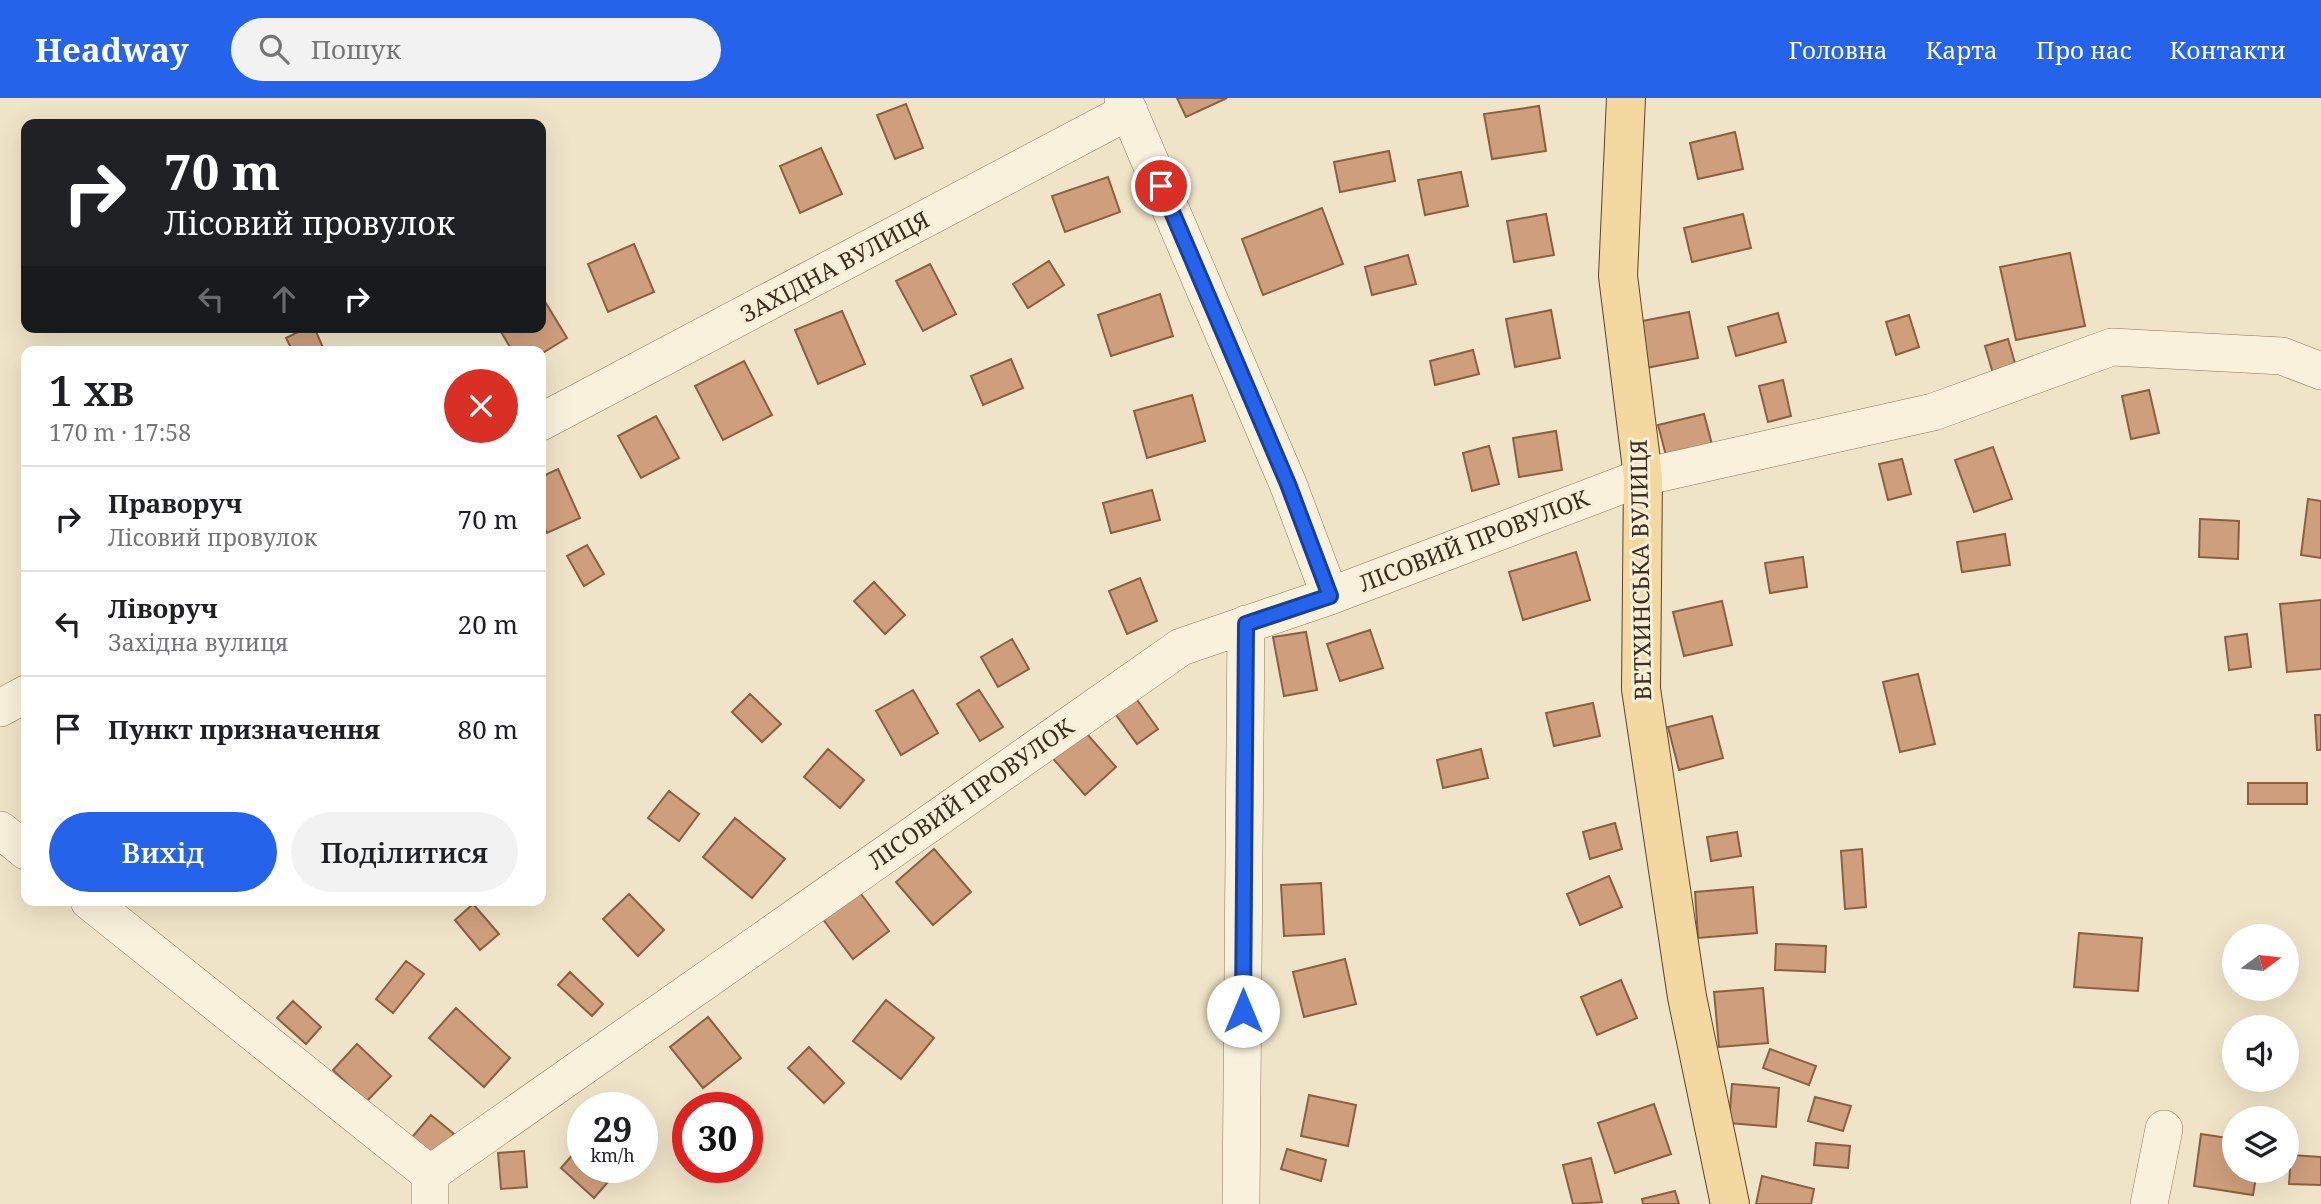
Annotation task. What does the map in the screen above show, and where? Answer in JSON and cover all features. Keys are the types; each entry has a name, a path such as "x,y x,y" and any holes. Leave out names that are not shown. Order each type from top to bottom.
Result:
{"main road":[{"name":"ВЕТХИНСЬКА ВУЛИЦЯ","path":"1626,98 1618,276 1643,477 1641,689 1687,997 1730,1204"}],"street":[{"name":"ЗАХІДНА ВУЛИЦЯ","path":"546,419 1126,105 1288,484 1330,596"},
{"name":"ЛІСОВИЙ ПРОВУЛОК","path":"430,1189 1181,647 1330,596 1643,477 1933,412 2112,347 2282,356 2321,371"},
{"path":"1241,1204 1246,624"},
{"path":"0,708 21,697"},
{"path":"0,830 21,847"},
{"path":"95,906 430,1189"},
{"path":"2149,1204 2164,1129"}],"building":[{"path":"1177,98 1227,98 1186,117"},
{"path":"906,104 923,148 895,159 877,115"},
{"path":"1539,106 1546,151 1492,159 1484,114"},
{"path":"1735,132 1743,169 1698,179 1690,143"},
{"path":"821,148 842,194 800,213 780,166"},
{"path":"1389,151 1395,181 1340,192 1334,162"},
{"path":"1461,172 1468,206 1425,215 1418,180"},
{"path":"1108,177 1120,212 1065,232 1052,196"},
{"path":"1322,208 1343,264 1263,295 1242,239"},
{"path":"1546,214 1554,255 1514,262 1507,221"},
{"path":"1743,214 1751,248 1692,262 1684,228"},
{"path":"634,244 654,292 608,312 588,264"},
{"path":"2070,253 2085,326 2016,340 2000,267"},
{"path":"1408,255 1416,284 1372,295 1365,267"},
{"path":"1049,261 1064,285 1028,308 1013,284"},
{"path":"930,264 956,314 923,331 896,281"},
{"path":"1160,294 1173,336 1111,356 1098,315"},
{"path":"546,303 567,338 546,351 546,346 509,346 502,333 546,333"},
{"path":"1551,310 1560,358 1515,367 1506,319"},
{"path":"842,311 865,364 818,384 795,330"},
{"path":"1689,312 1698,358 1646,368 1637,322"},
{"path":"1778,313 1786,342 1736,356 1728,327"},
{"path":"1909,315 1919,347 1896,355 1886,322"},
{"path":"296,333 317,333 322,346 290,346 286,338"},
{"path":"2008,339 2017,370 1994,377 1985,346"},
{"path":"1473,350 1479,374 1435,385 1430,361"},
{"path":"1011,359 1023,388 983,405 971,376"},
{"path":"744,361 772,415 723,440 695,386"},
{"path":"1783,380 1791,416 1768,422 1759,386"},
{"path":"2149,390 2159,433 2131,439 2122,396"},
{"path":"1192,395 1205,441 1147,458 1134,411"},
{"path":"1704,414 1714,452 1668,463 1658,425"},
{"path":"656,416 679,458 641,478 618,436"},
{"path":"1556,431 1562,470 1519,477 1513,438"},
{"path":"1489,446 1499,484 1472,491 1463,453"},
{"path":"1993,447 2012,499 1974,512 1955,460"},
{"path":"1902,459 1911,494 1888,500 1879,464"},
{"path":"558,469 580,518 547,533 546,531 546,475"},
{"path":"1152,490 1160,520 1111,533 1103,503"},
{"path":"2308,499 2321,501 2321,558 2301,555"},
{"path":"2200,519 2239,521 2238,559 2199,557"},
{"path":"2005,534 2010,565 1962,572 1957,542"},
{"path":"587,545 604,574 584,586 567,556"},
{"path":"1576,552 1590,600 1523,620 1509,572"},
{"path":"1803,557 1807,587 1770,593 1765,563"},
{"path":"1140,578 1157,621 1127,634 1109,591"},
{"path":"874,582 905,615 885,634 854,601"},
{"path":"2321,600 2321,669 2287,672 2280,604"},
{"path":"1722,601 1732,645 1684,656 1673,612"},
{"path":"1370,630 1383,668 1340,681 1327,644"},
{"path":"1306,632 1317,690 1284,696 1273,637"},
{"path":"2247,634 2251,667 2229,670 2225,637"},
{"path":"1012,639 1029,669 998,687 981,657"},
{"path":"1918,674 1935,744 1900,752 1883,682"},
{"path":"913,690 938,733 901,755 876,711"},
{"path":"979,690 1003,727 980,741 957,704"},
{"path":"1132,693 1158,729 1137,744 1111,708"},
{"path":"750,694 781,724 762,742 732,712"},
{"path":"1593,703 1600,736 1554,746 1546,713"},
{"path":"2315,715 2321,715 2321,750 2317,750"},
{"path":"1712,716 1723,758 1679,770 1668,727"},
{"path":"1080,726 1116,767 1085,795 1049,754"},
{"path":"828,749 864,780 840,808 804,777"},
{"path":"1481,749 1488,778 1443,788 1437,760"},
{"path":"2248,783 2307,783 2307,804 2248,804"},
{"path":"669,791 699,814 679,841 648,818"},
{"path":"735,818 785,859 752,898 703,857"},
{"path":"1615,823 1622,849 1590,859 1583,832"},
{"path":"1737,832 1741,856 1711,861 1707,837"},
{"path":"934,849 971,892 933,925 896,882"},
{"path":"1862,849 1866,907 1845,909 1841,851"},
{"path":"1609,876 1622,907 1580,925 1567,894"},
{"path":"1321,883 1324,934 1284,936 1281,885"},
{"path":"1753,887 1757,933 1698,938 1695,892"},
{"path":"858,890 889,931 853,959 822,918"},
{"path":"629,894 664,930 638,956 603,919"},
{"path":"471,906 475,906 499,934 480,950 455,920"},
{"path":"2079,933 2142,938 2138,991 2074,987"},
{"path":"1776,944 1826,946 1825,972 1775,970"},
{"path":"1345,959 1356,1004 1304,1017 1293,972"},
{"path":"406,961 424,974 393,1013 376,999"},
{"path":"570,972 603,1004 592,1016 558,985"},
{"path":"1621,980 1637,1018 1597,1035 1581,997"},
{"path":"1763,988 1768,1043 1719,1047 1714,992"},
{"path":"886,1000 934,1038 901,1079 853,1041"},
{"path":"293,1001 321,1027 306,1044 277,1018"},
{"path":"456,1008 510,1058 484,1087 429,1038"},
{"path":"708,1017 741,1058 703,1088 670,1047"},
{"path":"357,1044 391,1076 366,1102 333,1070"},
{"path":"809,1047 844,1083 824,1103 788,1068"},
{"path":"1770,1049 1816,1066 1809,1085 1763,1068"},
{"path":"1732,1084 1779,1088 1776,1127 1729,1123"},
{"path":"1309,1095 1356,1105 1348,1146 1301,1136"},
{"path":"1815,1097 1851,1106 1843,1131 1808,1121"},
{"path":"1654,1104 1671,1154 1615,1173 1598,1123"},
{"path":"431,1115 454,1134 431,1162 408,1142"},
{"path":"2201,1134 2222,1137 2222,1183 2255,1183 2253,1195 2194,1186"},
{"path":"1816,1143 1850,1146 1848,1168 1814,1165"},
{"path":"1287,1149 1326,1160 1321,1181 1281,1169"},
{"path":"524,1151 527,1187 501,1189 498,1153"},
{"path":"2299,1156 2321,1157 2321,1185 2289,1184 2299,1183"},
{"path":"1591,1158 1602,1202 1573,1204 1563,1165"},
{"path":"567,1161 567,1173 561,1168"},
{"path":"1762,1176 1814,1189 1811,1204 1756,1204"},
{"path":"578,1183 607,1183 594,1198"},
{"path":"1675,1191 1679,1204 1643,1204 1642,1199"}],"route":[{"path":"1161,186 1288,484 1330,596 1246,624 1243,1011"}]}
